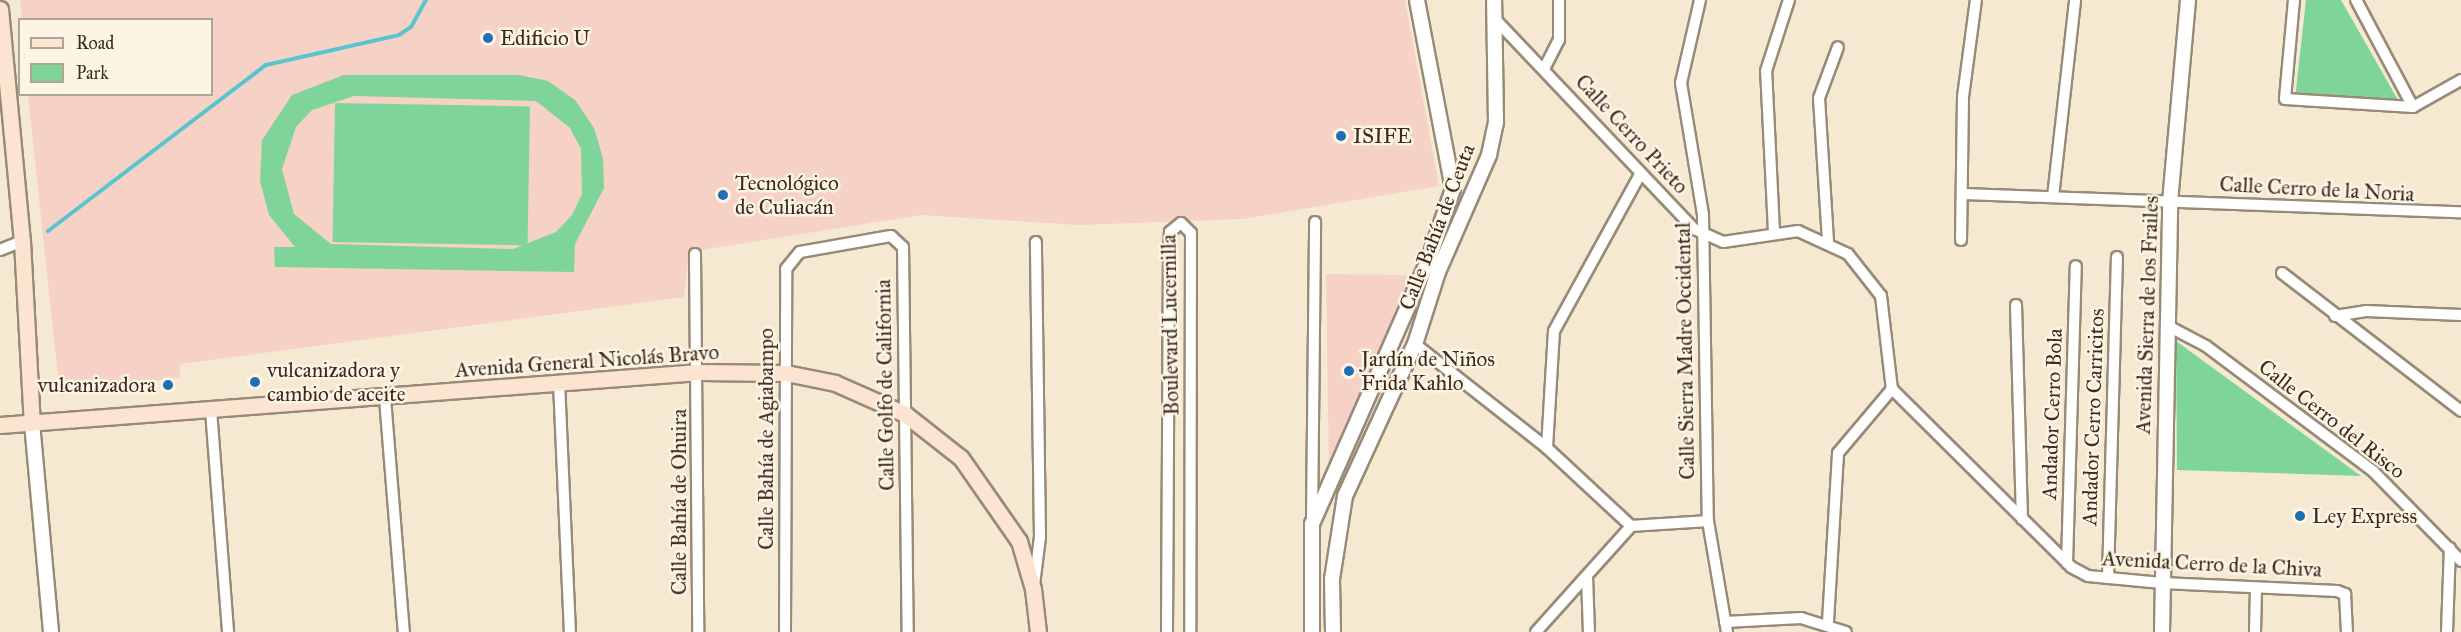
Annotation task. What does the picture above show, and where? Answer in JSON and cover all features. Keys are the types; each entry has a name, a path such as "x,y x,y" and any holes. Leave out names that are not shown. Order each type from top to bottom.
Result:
{"main road":[{"path":"0,9 7,148 22,241 32,423"},
{"name":"Avenida General Nicolás Bravo","path":"0,425 385,398 699,372 786,373 835,383 905,414 961,458 995,500 1019,541 1034,589 1038,632"}],"street":[{"path":"1312,524 1342,461 1430,256 1453,189 1418,0"},
{"name":"Calle Bahía de Ceuta","path":"1332,632 1337,525 1357,469 1415,344 1438,272 1490,149 1496,122 1494,0"},
{"path":"1544,69 1559,40 1559,0"},
{"name":"Calle Sierra Madre Occidental","path":"1700,0 1681,83 1705,234 1708,521 1726,627"},
{"path":"1774,232 1765,93 1777,32 1789,0"},
{"path":"1961,240 1963,97 1976,0"},
{"path":"2053,197 2075,0"},
{"name":"Avenida Sierra de los Frailes","path":"2162,632 2170,202 2188,0"},
{"path":"2294,0 2285,99 2414,107 2461,80"},
{"path":"2356,0 2414,107"},
{"name":"Calle Cerro Prieto","path":"1494,18 1641,172 1705,234"},
{"path":"1828,241 1819,98 1838,47"},
{"path":"1547,448 1554,331 1641,172"},
{"name":"Calle Cerro de la Noria","path":"1962,194 2461,212"},
{"path":"1312,632 1316,222"},
{"name":"Boulevard Lucernilla","path":"1167,632 1168,246 1172,228 1185,223 1191,232 1190,632"},
{"path":"1705,234 1723,242 1774,232 1798,231 1828,241 1862,267 1881,296 1895,392 1838,453 1828,622"},
{"name":"Calle Golfo de California","path":"800,252 886,236 900,240 908,632"},
{"path":"0,250 22,241"},
{"path":"1034,589 1040,537 1036,242"},
{"name":"Calle Bahía de Agiabampo","path":"785,632 786,269 800,252"},
{"name":"Calle Bahía de Ohuira","path":"695,254 699,372 698,632"},
{"name":"Andador Cerro Carricitos","path":"2108,578 2117,257"},
{"name":"Andador Cerro Bola","path":"2067,563 2076,266"},
{"path":"2282,273 2461,411"},
{"path":"2016,305 2022,519"},
{"path":"2335,316 2366,311 2461,315"},
{"name":"Calle Cerro del Risco","path":"2166,325 2206,346 2373,471 2456,548 2461,561"},
{"path":"1415,344 1547,448 1631,526"},
{"path":"559,382 570,632"},
{"name":"Avenida Cerro de la Chiva","path":"1895,392 2067,563 2088,576 2162,584 2345,594 2347,632"},
{"path":"385,398 404,632"},
{"path":"211,410 228,632"},
{"path":"32,423 51,632"},
{"path":"1342,461 1357,469"},
{"path":"1536,632 1631,526 1708,521"},
{"path":"2447,632 2456,548"},
{"path":"1587,576 1589,632"},
{"path":"2255,632 2256,588"},
{"path":"1726,627 1802,618 1828,622 1846,632"}],"shaded area":[{"name":"Tecnológico de Culiacán","path":"20,0 1405,0 1439,186 1243,219 1078,225 921,215 689,252 684,297 180,364 180,377 60,396 28,96 213,96 213,18 22,18"},
{"name":"Jardín de Niños Frida Kahlo","path":"1326,274 1412,275 1329,467"}],"green space":[{"path":"2306,0 2341,0 2398,100 2295,99"},
{"path":"344,75 519,75 548,81 575,100 594,128 603,158 604,188 575,244 574,272 275,267 274,247 295,247 269,215 260,181 262,140 292,95","holes":["354,96 536,101 570,128 581,149 582,194 572,215 556,232 513,249 331,244 294,214 282,169 296,127 312,110"]},
{"path":"335,103 530,106 528,245 333,242"},
{"path":"2176,341 2361,476 2177,470"}],"waterway":[{"path":"48,231 266,65 399,35 411,27 426,0"}],"place":[{"name":"Edificio U","path":"488,38"},
{"name":"ISIFE","path":"1341,136"},
{"name":"Tecnológico de Culiacán","path":"723,195"},
{"name":"Jardín de Niños Frida Kahlo","path":"1349,371"},
{"name":"vulcanizadora y cambio de aceite","path":"255,382"},
{"name":"vulcanizadora","path":"168,385"},
{"name":"Ley Express","path":"2300,516"}]}
